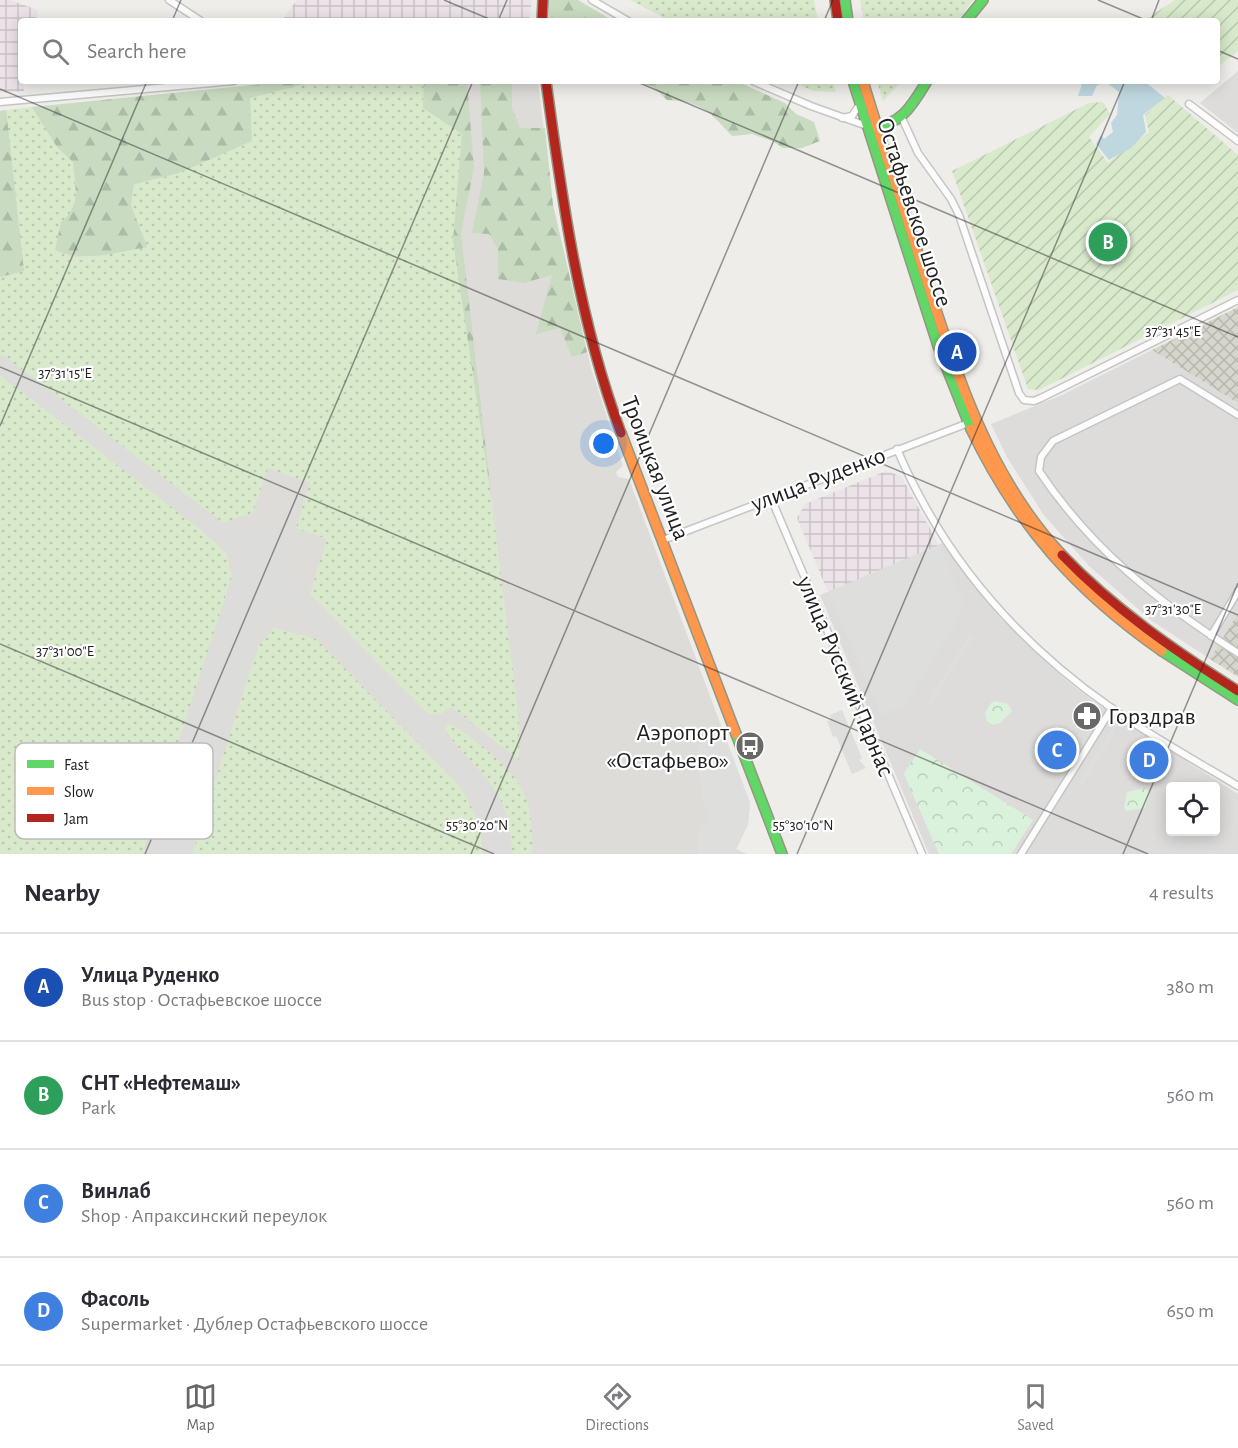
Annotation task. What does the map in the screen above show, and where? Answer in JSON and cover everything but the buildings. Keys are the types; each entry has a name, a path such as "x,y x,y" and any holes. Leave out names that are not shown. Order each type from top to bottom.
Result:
{"main road":[{"path":"542,18 543,0"},
{"path":"835,0 838,18"},
{"path":"845,0 848,18"},
{"path":"968,18 983,0"},
{"name":"Троицкая улица","path":"546,84 565,221 598,363 616,420 782,854"},
{"name":"Остафьевское шоссе","path":"854,84 860,104 872,127"},
{"name":"Остафьевское шоссе","path":"865,84 872,127 942,363 1002,490 1051,556 1080,586 1140,636 1238,700"},
{"path":"872,127 902,118 925,84"},
{"name":"Остафьевское шоссе","path":"970,423 1033,520 1085,580 1145,630 1238,691"}],"street":[{"path":"169,0 196,18"},
{"path":"592,0 623,18"},
{"path":"0,102 201,84"},
{"path":"760,84 842,118 872,127"},
{"path":"842,118 852,116 860,104"},
{"path":"1189,104 1238,141"},
{"path":"902,118 918,153 951,199 959,215 1019,393 1024,400 1034,401 1041,398 1238,300"},
{"path":"1238,415 1180,379 1053,441 1041,457 1039,471 1066,510 1151,594 1238,653"},
{"name":"улица Руденко","path":"663,540 970,423"},
{"path":"897,449 937,526 985,595 1048,659 1112,708 1238,786"},
{"name":"улица Русский Парнас","path":"771,498 922,854"},
{"path":"1211,636 1238,591"},
{"path":"1021,854 1112,708"}],"shaded area":[{"path":"0,0 10,0 38,10 37,18 18,18 18,84 25,84 24,91 0,93"},
{"path":"297,0 532,0 529,18 283,18"},
{"path":"1238,71 1238,133 1200,103"},
{"path":"264,84 538,84 553,205 591,368 623,466 616,472 618,477 629,479 750,803 748,824 736,849 747,854 0,854 0,111"},
{"path":"1238,307 1238,403 1152,350"},
{"path":"1152,350 1238,403 1238,613 1210,659 1152,621 1089,566 1043,514 1007,457 991,424 1062,395"},
{"path":"886,471 901,476 939,545 828,592 797,518 805,504"},
{"path":"942,543 1000,618 1067,681 1100,706 1219,782 1166,782 1166,836 1220,836 1220,783 1238,794 1238,854 929,854 820,595"},
{"path":"939,545 964,603 958,605 962,614 905,705 881,715 828,592"},
{"path":"1238,613 1238,677 1210,659"},
{"path":"970,634 974,636 929,708 925,706"},
{"path":"842,710 862,758 859,760 866,768 852,774 827,721 831,720 830,715"},
{"path":"1112,728 1116,731 1083,785 1078,782"},
{"path":"725,737 750,803 748,824 734,854 698,854 697,835 710,814 702,800 697,744"}],"green space":[{"path":"549,0 578,0 609,18 549,18"},
{"path":"630,0 814,0 817,18 664,18"},
{"path":"860,0 973,0 960,18 863,18"},
{"path":"1175,0 1238,0 1238,51 1220,66 1220,18 1148,18"},
{"path":"263,84 304,84 250,98 252,141 179,173 134,184 131,205 147,247 89,256 77,256 55,250 61,222 68,216 75,202 73,162 57,147 32,107"},
{"path":"304,84 424,84 423,108 462,134 453,241 492,502 519,719 519,760 452,707 440,714 428,714 310,594 327,539 296,528 310,483 268,468 252,515 217,525 0,358 0,277 24,271 6,110 32,107 57,147 73,162 76,200 71,214 68,257 99,256 147,247 131,205 134,184 179,173 250,98"},
{"path":"424,84 467,84 474,168 461,233 492,502 453,241 462,134 423,108"},
{"path":"480,84 512,84 512,108 520,128 545,128 553,205 587,352 572,357 560,328 536,334 552,275 524,283 498,279 498,249 489,234 472,233 484,173"},
{"path":"645,84 743,84 785,103 796,114 814,122 820,141 802,148 783,148 772,141 752,134 732,136 704,109 689,103 667,100 653,87"},
{"path":"797,84 834,84 836,92 813,91"},
{"path":"878,84 899,84 883,101"},
{"path":"1168,95 1238,155 1238,290 1039,390 1028,389 952,171 1089,103 1103,102 1110,114 1089,137 1108,163 1149,132 1145,115"},
{"path":"6,110 24,271 0,277 0,111"},
{"path":"0,374 202,531 226,553 232,576 178,743 15,743 15,839 147,839 142,854 0,854"},
{"path":"274,628 316,639 458,784 476,817 483,854 192,854 197,839 213,839 213,788 258,646"},
{"path":"996,701 1008,704 1012,711 1000,723 993,725 987,721 985,714 991,703"},
{"path":"448,724 457,727 492,754 516,779 524,793 529,810 532,854 512,854 506,815 500,800 493,786 447,734 445,728"},
{"path":"920,749 1033,820 1011,854 939,854 904,774"},
{"path":"1145,788 1150,793 1145,808 1126,811 1124,807 1127,792"}],"water":[{"path":"1082,84 1102,84 1097,85 1092,96 1078,96"},
{"path":"1108,84 1148,84 1165,98 1143,115 1146,132 1131,148 1109,160 1096,144 1101,135 1104,139 1113,132 1111,123 1117,115 1119,92"}],"taxiway":[{"path":"0,364 245,551 258,571"},
{"path":"247,604 257,594 268,589 280,588 293,593 482,789 494,818 497,854"}],"runway":[{"path":"203,743 266,547"},
{"path":"167,854 172,839"}],"traffic: fast":[{"path":"845,0 848,18"},
{"path":"968,18 983,0"},
{"path":"854,84 938,346 971,429"},
{"path":"873,127 899,118 906,112 925,84"},
{"path":"1162,651 1238,700"},
{"path":"736,734 782,854"}],"traffic: slow":[{"path":"864,84 946,341 975,418 1013,490 1035,524 1062,555"},
{"path":"971,429 1008,496 1052,554 1102,604 1162,651"},
{"path":"621,433 736,734"}],"traffic: jam":[{"path":"542,18 543,0"},
{"path":"835,0 838,18"},
{"path":"546,84 566,215 583,304 606,391 621,433"},
{"path":"1062,555 1124,611 1238,691"}],"place":[{"name":"СНТ «Нефтемаш»","path":"1108,242"},
{"name":"Улица Руденко","path":"957,352"},
{"name":"Горздрав","path":"1087,716"},
{"name":"Аэропорт «Остафьево»","path":"750,746"},
{"name":"Винлаб","path":"1057,750"},
{"name":"Фасоль","path":"1149,760"}]}
